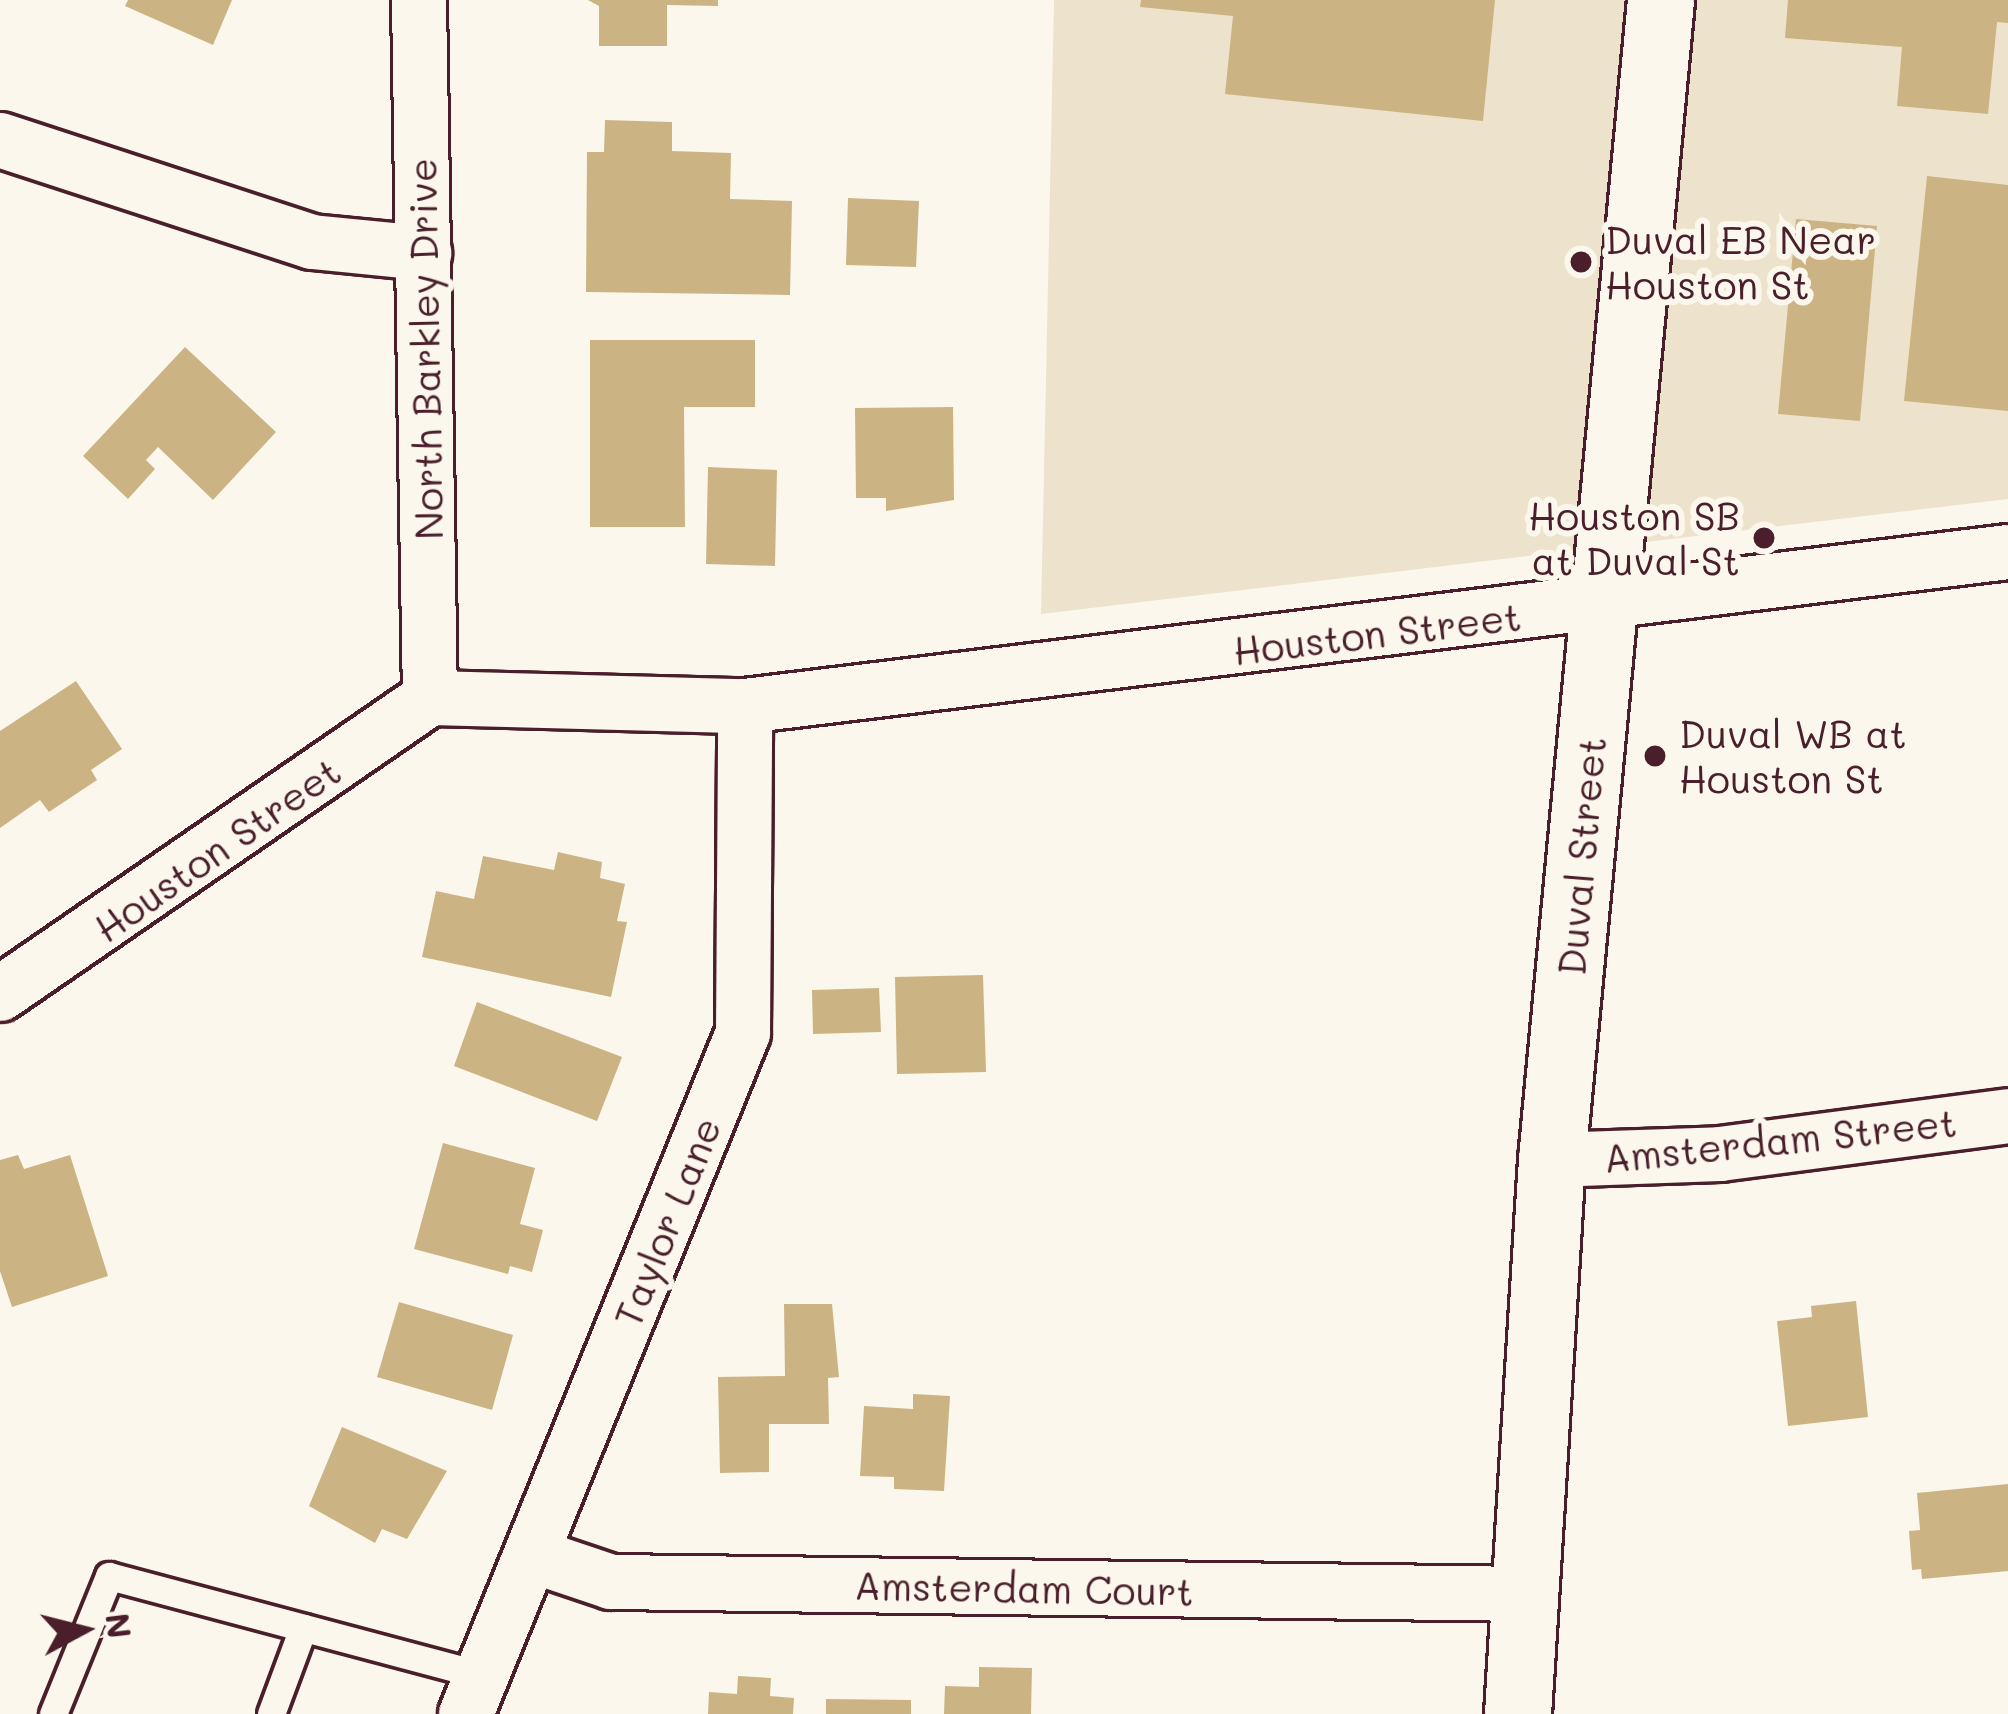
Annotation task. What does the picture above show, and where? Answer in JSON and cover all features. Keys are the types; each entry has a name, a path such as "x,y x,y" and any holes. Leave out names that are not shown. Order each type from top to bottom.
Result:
{"street":[{"name":"North Barkley Drive","path":"419,0 430,698"},
{"name":"Duval Street","path":"1519,1714 1522,1594 1552,1160 1661,0"},
{"path":"0,140 312,242 424,253"},
{"name":"Houston Street","path":"0,994 430,698 746,706 1604,606 2008,552"},
{"name":"Taylor Lane","path":"474,1694 743,1033 746,706"},
{"name":"Amsterdam Street","path":"1552,1160 1720,1154 2008,1116"},
{"name":"Amsterdam Court","path":"531,1556 611,1582 1522,1594"}],"lane":[{"path":"53,1714 109,1576 303,1628 474,1694"},
{"path":"271,1714 303,1628"}],"shaded area":[{"path":"1054,0 2008,0 2008,499 1041,614"}],"building":[{"path":"128,0 232,0 213,45 125,6"},
{"path":"588,0 718,0 718,6 667,5 667,46 599,46 599,6"},
{"path":"1141,0 1495,0 1483,121 1225,94 1233,16 1140,7"},
{"path":"1788,0 2008,0 2008,23 1997,22 1988,114 1897,106 1902,47 1785,38"},
{"path":"605,120 672,122 672,151 731,153 730,199 792,201 790,295 586,292 587,152 604,152"},
{"path":"1927,176 2008,185 2008,411 1904,401"},
{"path":"848,198 919,201 916,267 846,265"},
{"path":"1796,219 1877,226 1860,421 1778,414"},
{"path":"590,340 755,340 755,407 684,407 685,527 590,527"},
{"path":"185,347 276,432 213,500 158,447 146,460 155,469 128,499 83,456"},
{"path":"953,407 954,500 886,511 886,498 856,498 855,408"},
{"path":"708,467 777,470 775,566 706,564"},
{"path":"76,681 122,749 91,770 97,780 49,812 40,800 0,828 0,731"},
{"path":"558,852 602,862 600,878 625,884 617,921 627,922 611,997 422,957 436,891 474,899 483,856 554,870"},
{"path":"983,975 986,1072 897,1074 895,977"},
{"path":"879,988 881,1032 813,1034 812,990"},
{"path":"477,1002 622,1057 597,1121 454,1066"},
{"path":"443,1143 535,1168 520,1224 543,1230 532,1272 510,1266 508,1274 414,1249"},
{"path":"18,1155 24,1169 70,1155 108,1276 12,1307 0,1271 0,1160"},
{"path":"1856,1301 1868,1417 1788,1426 1777,1321 1812,1317 1811,1306"},
{"path":"399,1302 513,1335 492,1410 377,1377"},
{"path":"784,1304 832,1304 839,1377 828,1378 829,1424 769,1424 769,1472 720,1473 718,1377 785,1376"},
{"path":"913,1394 950,1396 944,1491 894,1489 894,1477 860,1476 864,1406 913,1409"},
{"path":"342,1427 447,1471 407,1539 382,1529 375,1543 309,1506"},
{"path":"2008,1484 2008,1571 1922,1579 1921,1569 1912,1570 1909,1531 1920,1530 1917,1493"},
{"path":"979,1667 1032,1668 1031,1714 944,1714 945,1686 979,1687"},
{"path":"738,1676 771,1678 770,1696 794,1698 793,1714 708,1714 709,1692 737,1694"},
{"path":"826,1699 911,1700 911,1714 826,1714"}],"place":[{"name":"Duval EB Near Houston St","path":"1581,262"},
{"name":"Houston SB at Duval St","path":"1764,538"},
{"name":"Duval WB at Houston St","path":"1655,756"}]}
